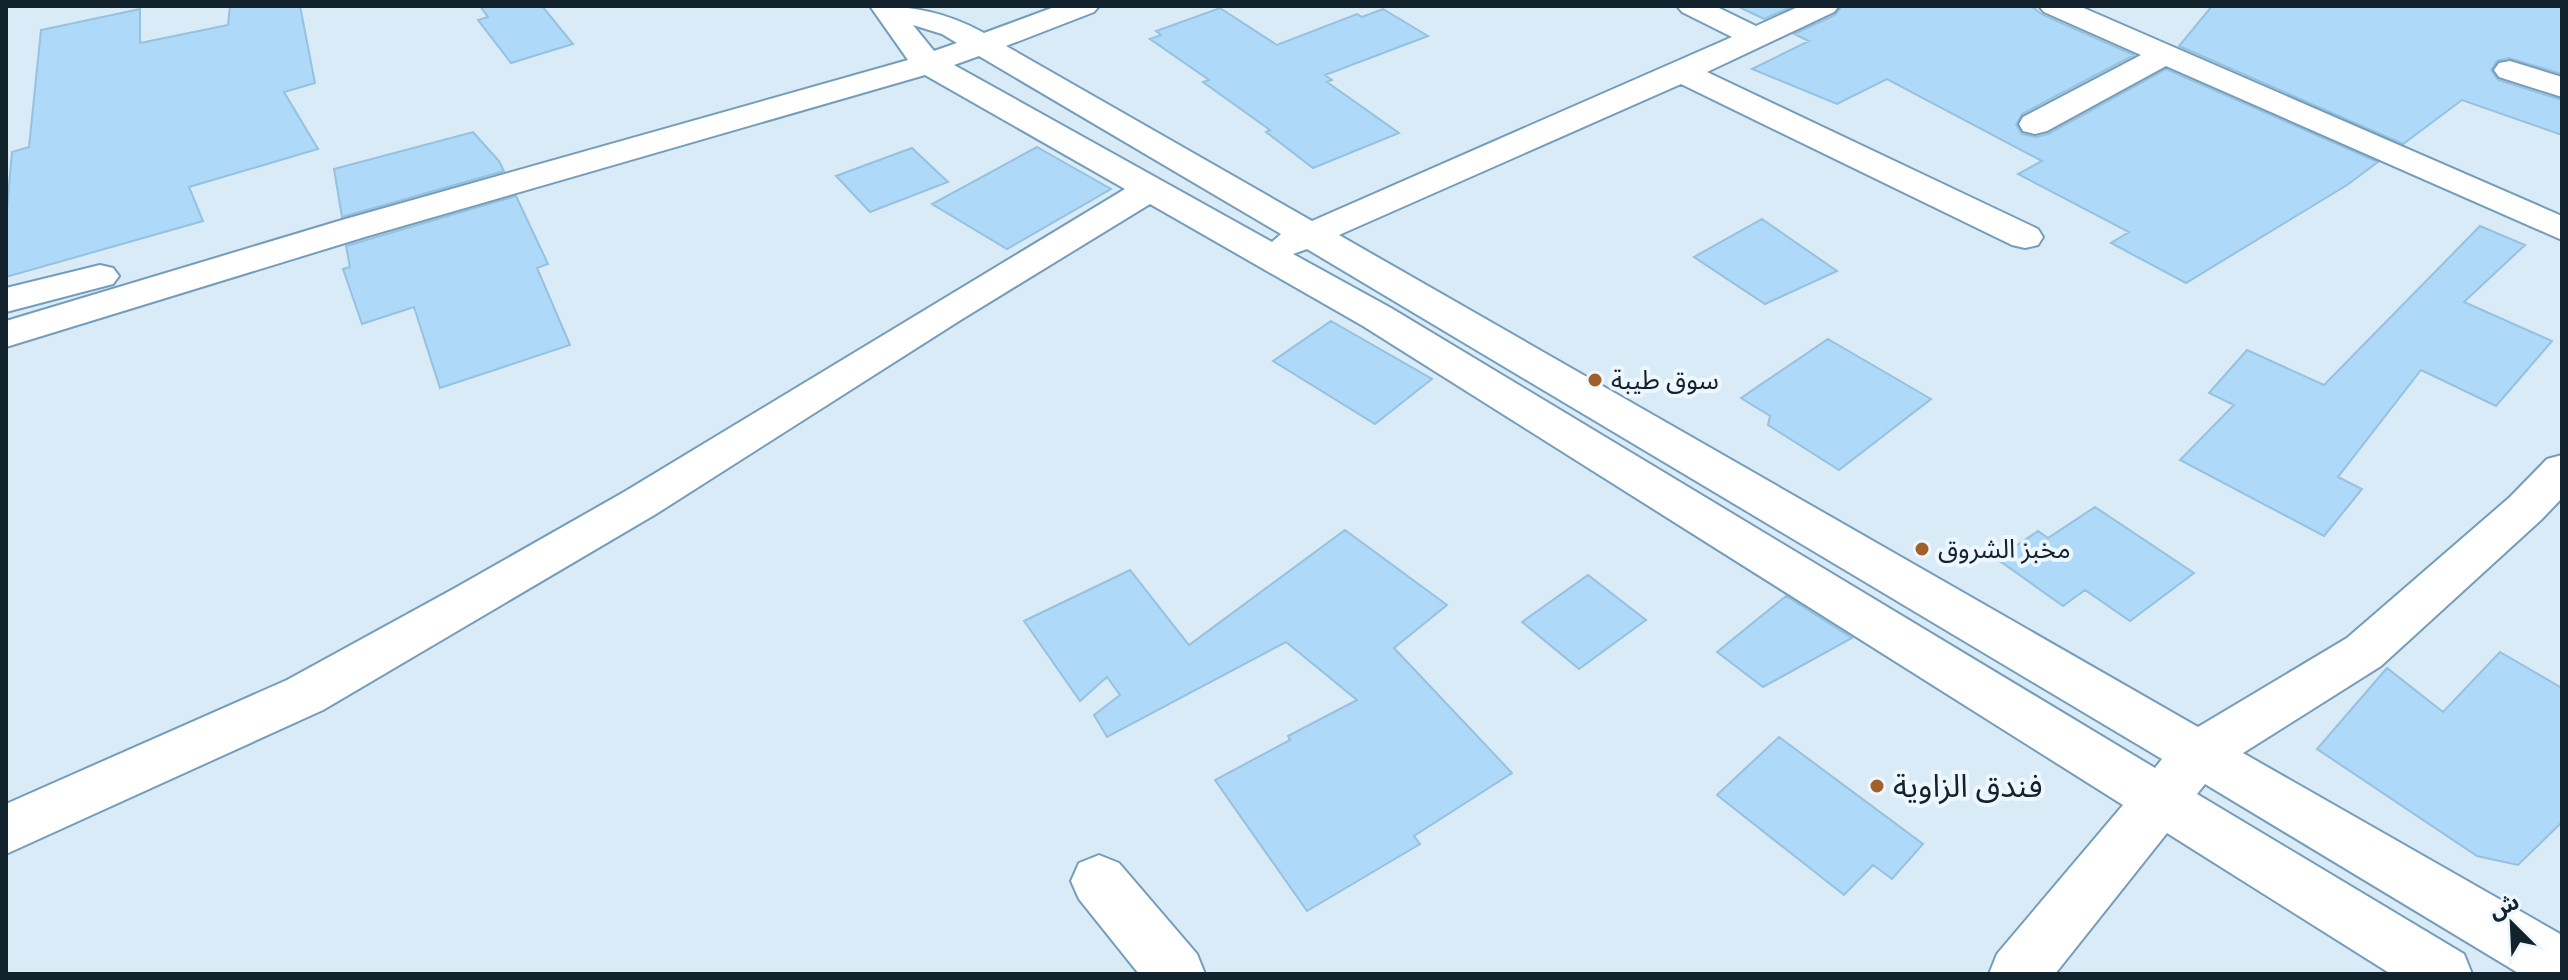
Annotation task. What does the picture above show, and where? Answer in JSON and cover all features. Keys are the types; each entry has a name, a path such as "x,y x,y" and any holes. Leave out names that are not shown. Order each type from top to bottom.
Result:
{"street":[{"path":"6,334 943,45 1015,6"},
{"path":"6,300 359,207 1084,6"},
{"path":"1692,6 1757,38"},
{"path":"1265,254 1682,72 1824,6"},
{"path":"2054,6 2562,229"},
{"path":"887,8 1150,189 1377,317 2443,974"},
{"path":"887,8 943,45 1309,235 2562,967"},
{"path":"2035,124 2165,54"},
{"path":"2510,70 2562,87"},
{"path":"1682,72 2025,237"},
{"path":"6,830 305,695 640,503 945,312 1150,189"},
{"path":"2018,974 2198,754 2364,652 2526,508 2562,470"},
{"path":"1099,881 1176,974"}],"building":[{"path":"230,6 300,6 315,83 284,92 318,149 189,187 203,221 6,277 6,220 12,152 29,147 41,30 140,9 140,43 228,25"},
{"path":"480,6 542,6 573,44 511,63 478,20 488,17"},
{"path":"1737,6 1793,6 1764,19"},
{"path":"1842,6 2031,6 2043,15 2134,55 2022,114 2016,125 2022,134 2036,137 2048,134 2166,69 2378,162 2347,185 2186,283 2111,243 2129,232 2018,174 2042,161 1887,79 1837,104 1752,69 1809,41 1794,34 1835,15"},
{"path":"2212,6 2562,6 2562,74 2509,58 2497,61 2491,70 2498,80 2562,100 2562,135 2462,100 2403,144 2179,46"},
{"path":"1220,8 1277,45 1357,14 1362,17 1383,9 1428,36 1325,75 1332,80 1327,82 1399,133 1313,168 1266,132 1270,130 1203,82 1209,80 1150,39 1161,35 1156,31"},
{"path":"473,132 504,171 342,217 334,169"},
{"path":"1037,147 1111,189 1007,249 932,204"},
{"path":"912,148 948,182 870,212 836,176"},
{"path":"516,196 548,264 537,268 570,345 440,388 414,307 362,324 343,269 350,267 346,246"},
{"path":"1762,219 1837,271 1765,304 1694,257"},
{"path":"2480,226 2525,245 2464,302 2552,341 2496,406 2421,370 2338,477 2362,489 2324,536 2180,460 2234,405 2209,393 2247,350 2324,385"},
{"path":"1331,321 1432,379 1375,424 1273,361"},
{"path":"1828,339 1931,399 1839,470 1768,425 1770,416 1741,398"},
{"path":"2095,507 2194,573 2130,621 2085,590 2063,606 1997,559 2038,531 2048,538"},
{"path":"1345,530 1447,605 1394,648 1512,773 1414,836 1420,844 1307,911 1215,780 1290,740 1288,736 1357,700 1286,642 1107,737 1094,715 1120,695 1107,677 1080,701 1024,621 1130,570 1189,645"},
{"path":"1588,575 1646,620 1579,669 1522,622"},
{"path":"1786,596 1852,638 1763,687 1717,652"},
{"path":"2500,652 2562,688 2562,822 2518,865 2477,856 2317,749 2387,668 2443,712"},
{"path":"1779,737 1923,844 1892,879 1873,865 1844,895 1717,795"}],"place":[{"name":"سوق طيبة","path":"1595,380"},
{"name":"مخبز الشروق","path":"1922,549"},
{"name":"فندق الزاوية","path":"1877,786"}]}
